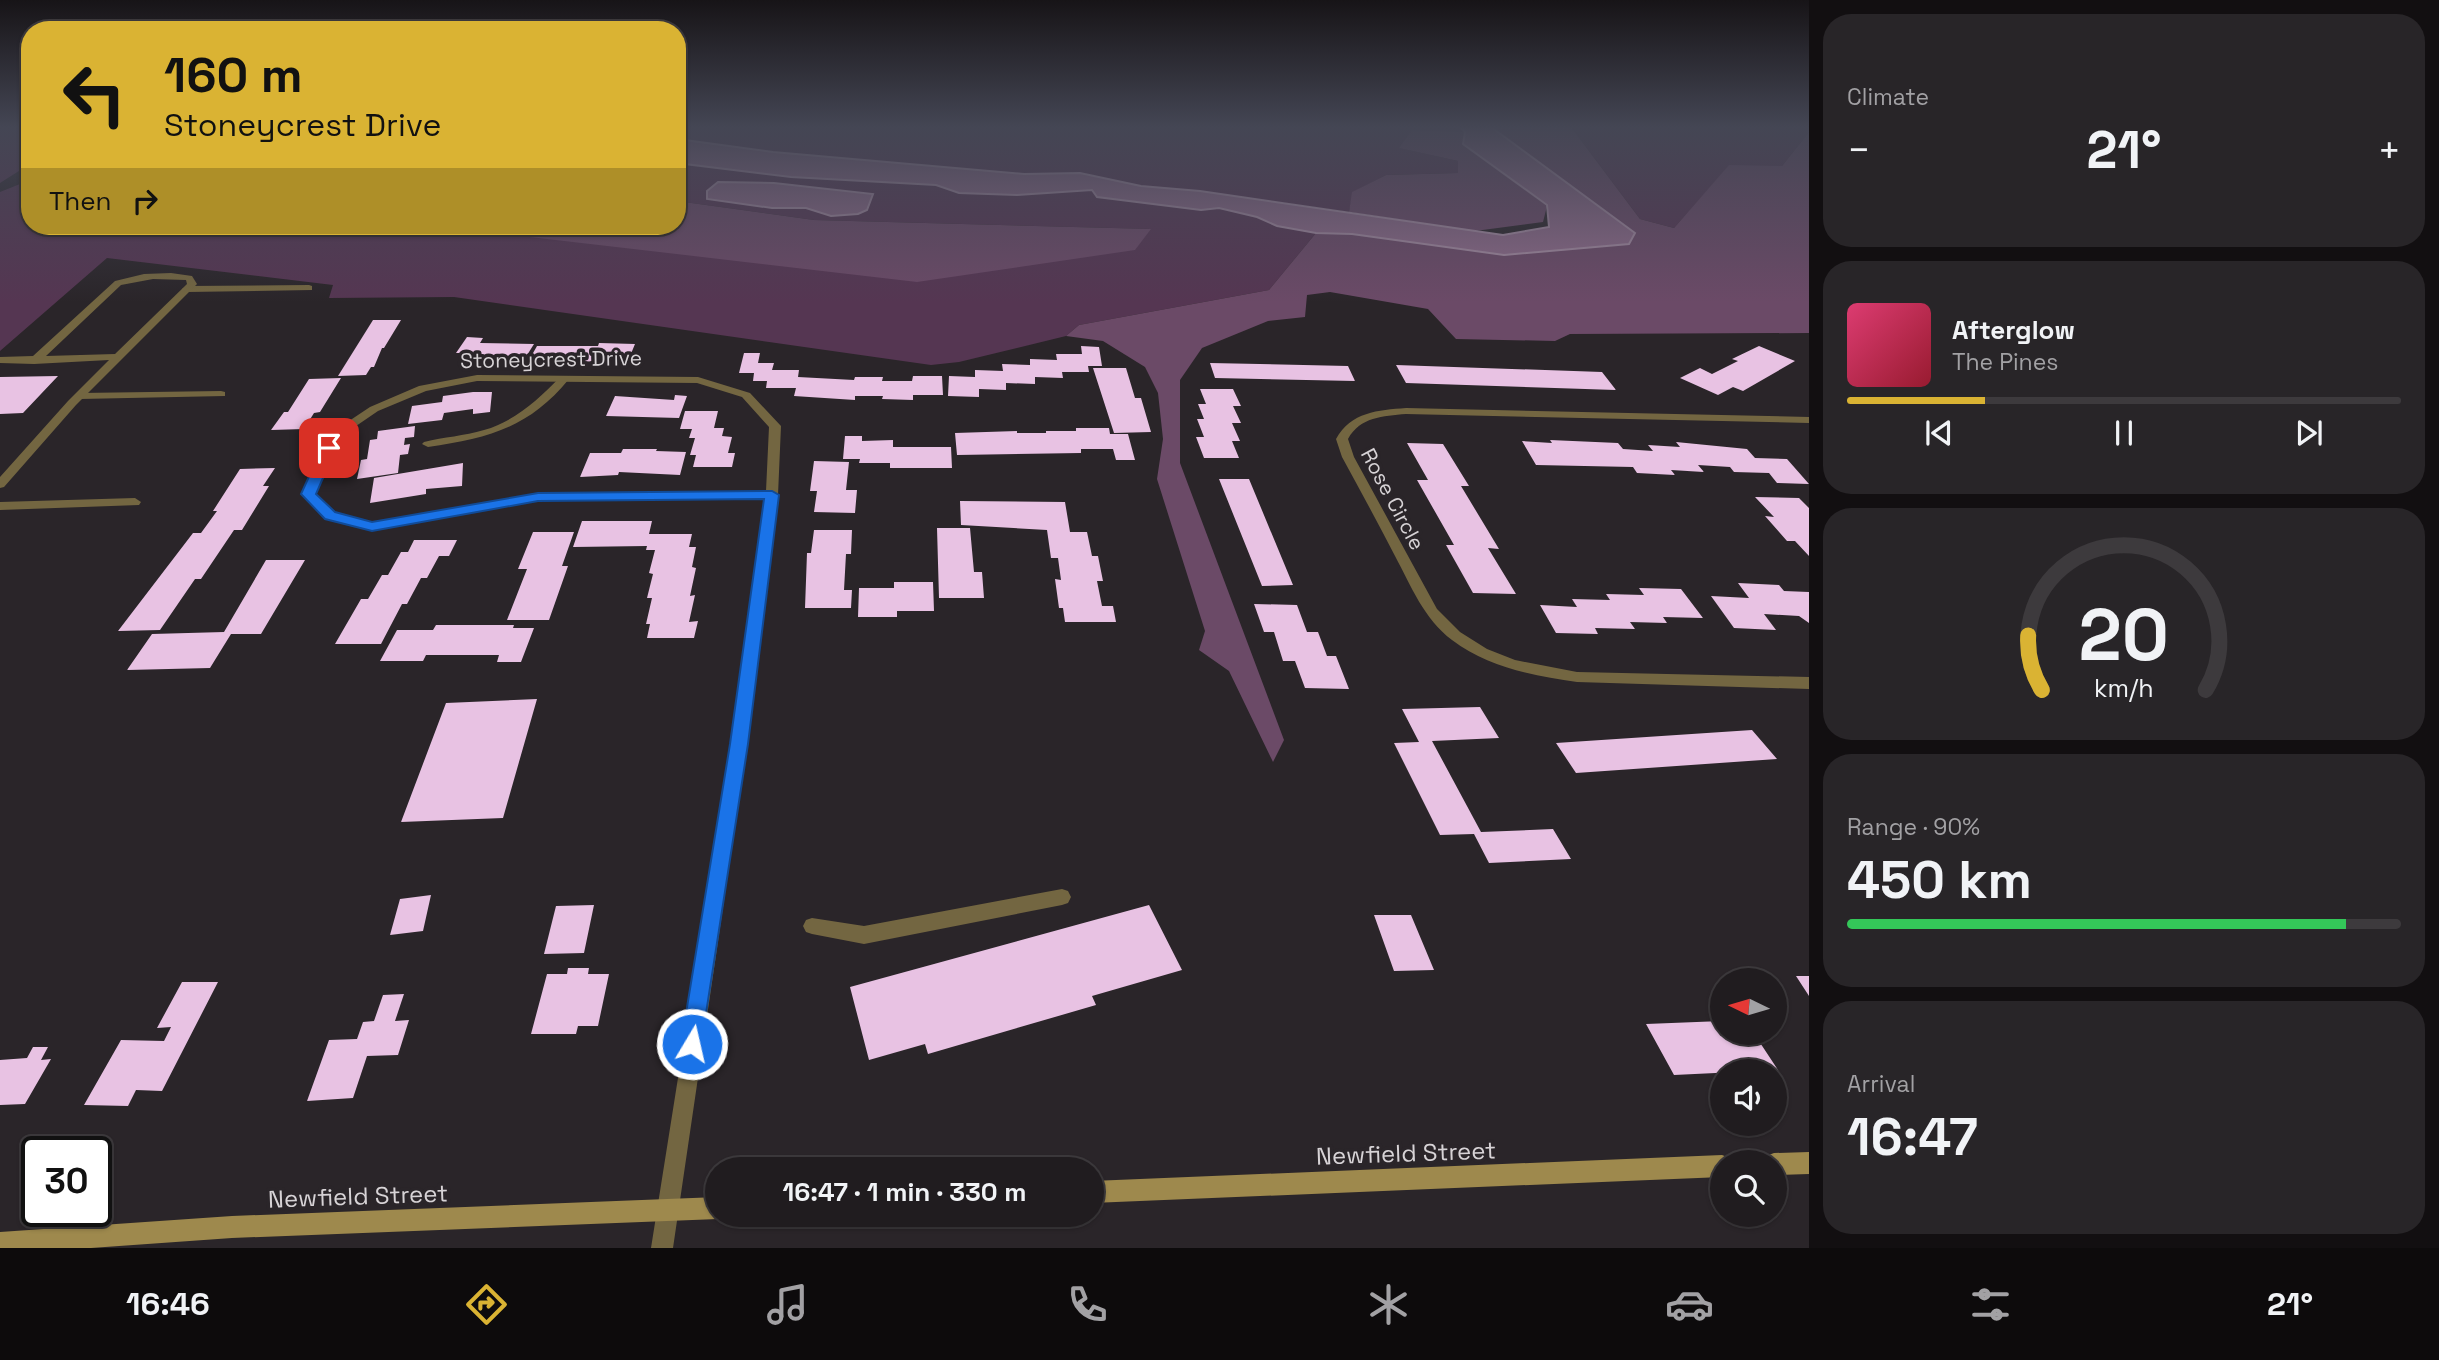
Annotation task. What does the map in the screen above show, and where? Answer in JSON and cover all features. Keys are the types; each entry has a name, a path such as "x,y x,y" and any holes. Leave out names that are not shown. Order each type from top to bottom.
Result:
{"main road":[{"path":"1787,1164 1809,1163"},
{"name":"Newfield Street","path":"1104,1192 1710,1166"},
{"name":"Newfield Street","path":"0,1242 232,1227 705,1209"}],"street":[{"path":"0,484 80,396 192,284 189,278 135,277 118,283 34,360"},
{"path":"187,289 309,288"},
{"path":"0,360 118,357"},
{"name":"Stoneycrest Drive","path":"662,1248 739,744 772,495 775,426 746,395 698,380 477,378 423,388 374,409 335,435 308,494 330,516 372,526 538,497 772,495"},
{"path":"428,444 491,434 512,424 543,402 564,379"},
{"path":"80,396 221,394"},
{"name":"Rose Circle","path":"1809,420 1406,411 1366,416 1349,425 1342,439 1348,457 1420,592 1444,627 1465,643 1528,669 1588,679 1809,683"},
{"path":"0,506 135,502"},
{"path":"811,926 864,935 1062,897"}],"shaded area":[{"path":"17,185 21,185 21,235 686,235 686,228 1151,229 814,220 686,202 686,185 1366,185 1353,192 1349,212 1200,191 1179,207 1201,210 1219,208 1257,217 1277,226 1316,233 1269,290 1079,325 1066,336 959,362 931,365 454,297 329,298 333,285 107,258 0,351 0,192"},
{"path":"714,185 794,185 873,194 867,210 858,214 831,216 806,208 772,208 707,199 707,191"},
{"path":"937,185 1137,185 1200,191 1503,235 1549,227 1547,205 1520,185 1570,185 1635,233 1629,244 1504,255 1352,234 1316,233 1277,226 1257,217 1219,208 1201,210 1097,197 1092,190 1017,195 959,193"},
{"path":"1366,185 1519,185 1547,206 1543,222 1475,231 1349,212 1352,192"},
{"path":"1559,185 1615,185 1640,219 1674,228 1711,185 1809,185 1809,333 1570,334 1555,341 1456,339 1428,309 1330,292 1307,295 1305,317 1268,321 1202,348 1180,380 1180,463 1284,740 1273,762 1229,671 1199,650 1205,631 1157,479 1163,439 1158,393 1145,367 1103,341 1066,336 1079,325 1269,290 1316,233 1628,244"},
{"path":"1615,185 1712,185 1674,228 1640,219"},
{"path":"686,202 814,220 1151,229 1135,250 917,282 513,235 686,235"}],"building":[{"path":"373,320 401,320 382,348 374,367 371,367 366,375 338,376"},
{"path":"467,337 483,338 480,343 534,344 524,360 467,359 471,353 456,353"},
{"path":"599,343 635,344 628,361 528,362 537,346 598,346"},
{"path":"1081,346 1099,347 1102,366 1088,366 1089,372 1062,372 1063,378 1035,377 1035,384 1006,383 1006,390 979,389 979,397 948,396 949,376 975,377 975,370 1003,371 1002,364 1030,365 1030,359 1057,360 1056,354 1082,354"},
{"path":"1759,346 1795,361 1743,391 1733,387 1718,395 1680,378 1700,368 1712,374 1738,361 1732,359"},
{"path":"744,353 760,353 758,363 774,363 772,370 799,370 798,377 854,380 855,377 883,377 882,381 912,381 913,376 942,376 943,395 913,395 913,400 882,399 883,396 855,396 855,400 794,396 796,388 766,388 767,381 753,381 754,373 739,373"},
{"path":"1210,363 1348,366 1355,381 1215,378"},
{"path":"1396,365 1602,372 1616,390 1406,383"},
{"path":"1093,368 1126,368 1135,398 1141,398 1151,432 1114,433"},
{"path":"58,376 23,413 0,414 0,377"},
{"path":"341,378 320,412 314,413 304,429 271,430 284,412 288,412 309,379"},
{"path":"1200,389 1233,389 1241,406 1233,406 1241,423 1232,423 1240,441 1232,441 1239,458 1204,458 1196,437 1204,437 1197,419 1204,419 1198,404 1206,404"},
{"path":"492,392 490,412 473,414 473,409 444,413 442,420 408,424 412,406 442,402 443,396"},
{"path":"675,395 687,396 679,418 606,416 615,396 674,400"},
{"path":"685,411 718,411 714,428 724,428 722,436 732,437 728,453 735,453 732,467 693,467 696,455 690,455 695,438 689,438 692,429 680,429"},
{"path":"415,426 414,437 405,438 404,445 410,444 408,454 400,455 398,473 357,479 361,460 367,459 370,440 377,439 378,431"},
{"path":"1076,428 1109,428 1110,434 1128,434 1135,460 1116,460 1113,449 1081,449 1081,453 957,455 955,433 1046,433 1076,431"},
{"path":"845,436 862,436 862,441 893,440 893,447 951,447 952,468 890,468 890,463 859,463 860,459 843,459"},
{"path":"1550,440 1618,443 1623,449 1653,451 1648,445 1680,447 1676,442 1747,449 1755,458 1787,459 1809,484 1777,483 1769,473 1734,472 1730,467 1698,465 1704,472 1671,470 1675,475 1637,473 1633,467 1536,465 1522,441 1552,443"},
{"path":"1407,443 1443,444 1469,486 1461,486 1499,549 1488,548 1516,594 1473,593 1446,545 1454,545 1417,480 1428,480"},
{"path":"623,449 686,452 680,475 619,472 618,475 580,477 590,453 621,453"},
{"path":"814,461 849,462 846,490 857,490 855,513 814,512 817,491 810,491"},
{"path":"463,463 462,486 426,489 426,494 370,503 374,478"},
{"path":"275,468 263,486 269,486 242,530 234,530 201,579 195,579 160,630 118,631 193,533 201,533 217,511 213,511 240,469"},
{"path":"1219,479 1249,479 1293,585 1262,586"},
{"path":"1755,497 1799,498 1809,508 1809,556 1795,541 1787,541 1765,516 1774,517"},
{"path":"960,501 1065,502 1070,532 1087,532 1092,556 1098,556 1103,581 1097,581 1102,606 1113,606 1116,622 1065,622 1063,608 1059,608 1055,579 1061,580 1058,558 1051,558 1047,530 961,525"},
{"path":"582,521 652,521 649,534 692,534 689,547 696,547 692,567 696,568 690,596 695,595 689,622 698,621 694,638 647,638 650,624 646,624 652,598 647,598 653,574 649,573 655,550 646,550 647,546 573,547"},
{"path":"937,528 970,528 974,572 982,572 984,598 939,598"},
{"path":"814,530 852,530 851,554 846,554 844,590 852,590 851,608 805,608 807,553 811,553"},
{"path":"533,532 574,532 562,566 568,566 549,620 507,620 527,569 518,569"},
{"path":"414,540 457,540 449,556 439,556 427,578 421,578 407,604 402,604 381,644 335,644 361,599 368,599 382,575 388,575 401,552 408,552"},
{"path":"266,560 305,560 261,634 231,634 210,668 127,670 152,634 224,632"},
{"path":"894,582 933,582 934,611 897,611 897,617 858,617 859,588 894,588"},
{"path":"1738,583 1779,585 1784,591 1809,592 1809,623 1799,616 1764,614 1776,630 1734,628 1711,596 1749,598"},
{"path":"1639,588 1681,589 1703,618 1663,617 1667,623 1630,622 1635,629 1595,628 1598,634 1556,633 1540,605 1577,607 1572,599 1610,600 1606,594 1644,595"},
{"path":"1254,604 1297,605 1307,632 1318,632 1327,656 1336,656 1349,689 1305,688 1295,661 1283,661 1274,632 1264,632"},
{"path":"436,625 514,625 513,628 534,628 521,662 497,662 499,655 426,655 423,661 380,661 397,630 433,630"},
{"path":"537,699 503,818 401,822 446,703"},
{"path":"1480,707 1499,738 1432,741 1481,832 1553,829 1571,859 1489,863 1474,834 1440,835 1394,743 1419,742 1402,709"},
{"path":"1752,730 1777,759 1576,773 1556,743"},
{"path":"431,895 423,931 390,935 400,899"},
{"path":"594,905 584,953 544,954 556,906"},
{"path":"1149,905 1182,970 1092,996 1096,1005 928,1054 925,1044 869,1060 850,987"},
{"path":"1374,915 1411,915 1434,970 1394,971"},
{"path":"568,968 589,968 588,974 609,974 598,1026 578,1026 576,1034 531,1034 547,974 567,974"},
{"path":"1796,976 1809,976 1809,996"},
{"path":"182,982 218,982 162,1091 136,1090 128,1106 84,1105 121,1040 164,1041 171,1027 157,1028"},
{"path":"404,994 395,1021 409,1020 398,1055 367,1056 353,1098 307,1101 329,1040 357,1039 363,1022 374,1021 383,995"},
{"path":"1710,1021 1710,1045 1762,1045 1771,1059 1710,1059 1710,1073 1674,1075 1646,1024"},
{"path":"33,1047 48,1047 41,1060 51,1059 25,1104 0,1105 0,1060 27,1058"}],"route":[{"path":"329,448 308,494 330,516 372,526 538,497 772,495 739,744 692,1044"}]}
